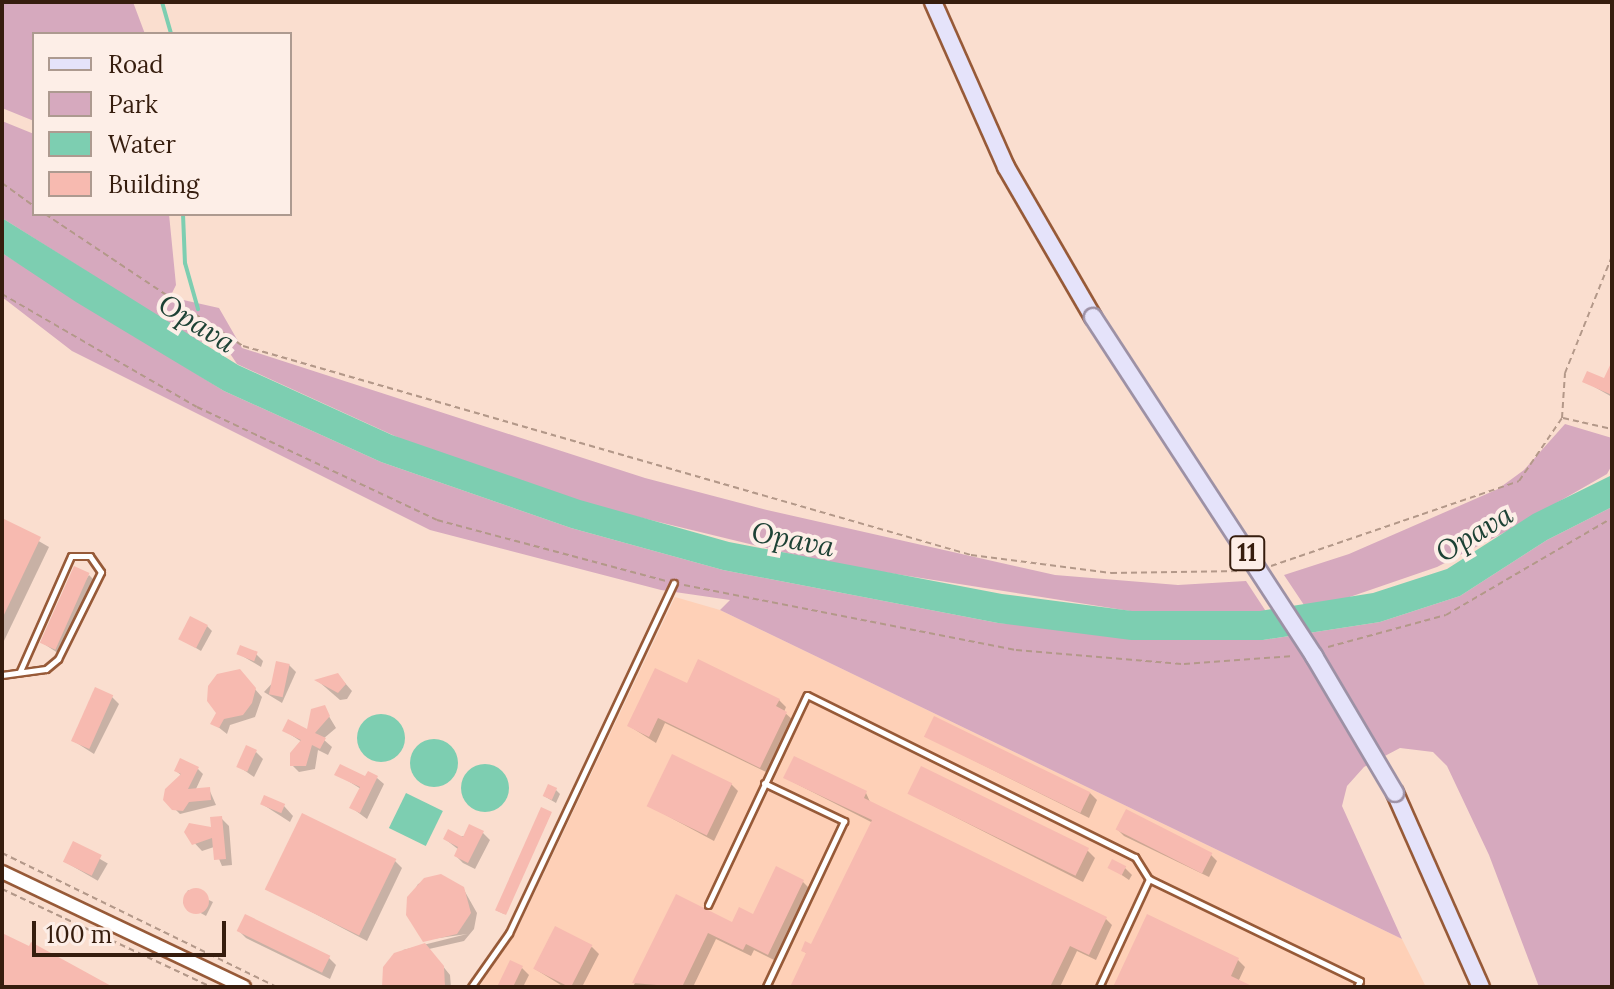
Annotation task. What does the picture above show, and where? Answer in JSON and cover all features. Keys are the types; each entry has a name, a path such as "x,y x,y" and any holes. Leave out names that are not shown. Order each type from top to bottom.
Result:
{"main road":[{"name":"11","path":"933,2 1006,167 1093,317 1314,656 1395,793 1481,987"}],"street":[{"path":"2,872 244,987"}],"lane":[{"path":"2,675 46,669 58,659 101,572 90,556 71,556 20,671"},
{"path":"471,987 509,933 674,583"},
{"path":"708,905 807,695 1127,851 1149,879 1360,981 1357,987"},
{"path":"764,783 844,821 766,987"},
{"path":"1099,987 1149,879"}],"path":[{"path":"2,183 32,205"},
{"path":"48,216 243,346 971,555 1111,573 1248,570"},
{"path":"1261,567 1287,563 1519,481 1562,418 1565,373 1612,256"},
{"path":"2,294 197,407 437,520 674,583 1016,650 1184,664 1302,654"},
{"path":"1562,418 1612,429"},
{"path":"1314,651 1446,615 1612,518"},
{"path":"2,853 277,987"},
{"path":"2,889 211,987"}],"shaded area":[{"path":"675,597 720,610 1402,939 1426,987 479,987 519,926"}],"green space":[{"path":"2,2 133,2 144,32 32,32 32,120 2,108"},
{"path":"2,121 32,133 32,216 169,216 176,285 170,297 219,308 242,348 645,478 767,510 1055,575 1178,585 1246,581 1267,613 1149,614 832,564 601,508 421,448 237,364 225,346 197,341 2,218"},
{"path":"2,253 224,391 381,462 571,528 723,570 998,623 1263,640 1380,622 1460,596 1547,540 1612,507 1612,987 1539,987 1489,855 1447,766 1433,752 1400,748 1364,767 1347,786 1342,806 1402,939 720,610 730,600 661,590 430,530 72,351 2,297"},
{"path":"1565,424 1612,438 1612,465 1607,474 1511,529 1437,567 1338,601 1304,605 1284,575 1349,554 1498,489 1524,470"}],"water":[{"path":"2,218 238,365 392,435 580,500 729,542 1002,594 1132,611 1260,611 1373,593 1447,569 1533,514 1612,475 1612,507 1547,540 1460,596 1380,622 1263,640 1131,640 998,623 723,570 571,528 381,462 224,391 76,302 2,253"},
{"path":"381,714 398,721 405,738 398,755 381,762 364,755 357,738 364,721"},
{"path":"434,739 451,746 458,763 451,780 434,787 417,780 410,763 417,746"},
{"path":"485,764 502,771 509,788 502,805 485,812 468,805 461,788 468,771"},
{"path":"406,793 443,811 426,846 389,828"}],"building":[{"path":"1612,361 1612,395 1582,382 1587,371 1604,378"},
{"path":"2,518 41,537 2,619"},
{"path":"74,566 90,573 55,650 40,643"},
{"path":"190,616 208,625 196,648 178,639"},
{"path":"240,645 258,652 254,661 236,654"},
{"path":"698,659 780,699 776,706 787,712 760,768 658,718 649,737 627,726 655,668 687,683"},
{"path":"276,661 290,664 283,697 269,694"},
{"path":"240,669 256,688 252,703 243,715 224,719 219,728 210,724 216,713 207,701 208,686 217,674"},
{"path":"338,673 346,684 338,693 314,680"},
{"path":"95,687 113,695 89,749 71,741"},
{"path":"325,705 330,716 315,733 326,738 320,749 312,745 306,766 290,766 290,753 301,740 282,731 288,719 307,729 311,709"},
{"path":"934,716 1090,792 1080,813 924,737"},
{"path":"246,745 257,750 247,772 236,767"},
{"path":"672,754 732,783 707,836 647,806"},
{"path":"794,756 867,791 864,798 1107,917 1089,955 1070,946 1050,987 790,987 806,953 801,951 805,941 811,944 872,820 783,778"},
{"path":"180,758 199,767 188,789 210,787 211,800 189,802 183,811 172,810 163,800 165,789 181,774 174,771"},
{"path":"340,764 365,776 368,771 378,776 360,813 349,808 360,787 334,775"},
{"path":"921,766 1089,848 1075,876 907,794"},
{"path":"548,784 557,788 552,800 543,796"},
{"path":"264,795 285,804 281,813 260,804"},
{"path":"541,807 552,812 506,915 495,910"},
{"path":"1126,809 1212,853 1202,874 1116,829"},
{"path":"302,813 396,859 359,935 265,889"},
{"path":"222,816 226,859 214,860 212,838 192,845 184,832 189,823 211,827 210,817"},
{"path":"469,824 484,831 468,863 454,856 458,847 443,839 448,829 463,837"},
{"path":"73,841 102,855 92,876 63,862"},
{"path":"1112,859 1126,866 1122,875 1107,868"},
{"path":"776,866 804,880 768,955 746,944 743,950 708,933 682,987 632,983 676,894 732,922 739,907 753,914"},
{"path":"441,874 464,887 471,913 457,934 423,942 406,915 407,897 424,878"},
{"path":"196,888 205,892 209,901 205,910 196,914 187,910 183,901 187,892"},
{"path":"245,914 330,956 322,973 237,931"},
{"path":"1147,914 1239,958 1231,976 1254,987 1113,987"},
{"path":"555,926 592,945 571,987 533,969"},
{"path":"2,933 29,946 31,942 113,987 2,987"},
{"path":"425,943 444,966 445,987 382,987 383,967 394,953"},
{"path":"510,960 523,966 513,987 497,987"}],"waterway":[{"path":"162,2 170,32"},
{"name":"Opava","path":"183,216 185,263 198,309"},
{"name":"Opava","path":"209,333 220,356"}]}
